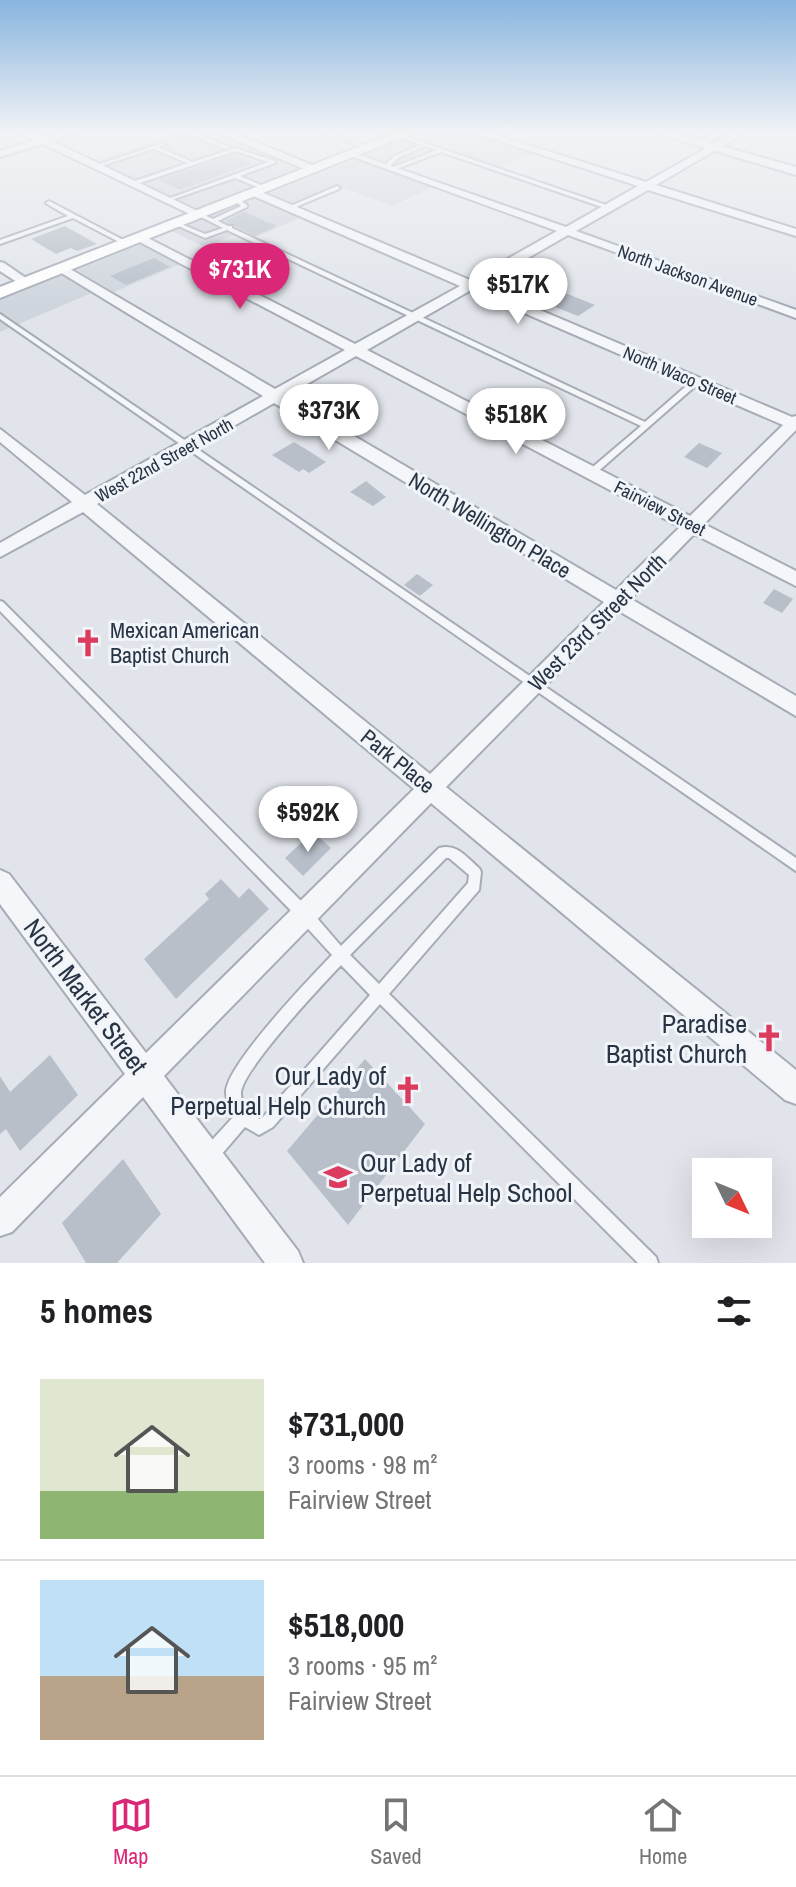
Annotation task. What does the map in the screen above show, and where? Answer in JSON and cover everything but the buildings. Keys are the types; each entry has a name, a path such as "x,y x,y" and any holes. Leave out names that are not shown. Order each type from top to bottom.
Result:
{"main road":[{"path":"0,293 177,224 207,218 237,200 261,191"}],"street":[{"path":"149,190 207,218"},
{"name":"North Jackson Avenue","path":"453,190 796,314"},
{"name":"West 22nd Street North","path":"0,551 641,190"},
{"path":"660,190 796,233"},
{"name":"North Waco Street","path":"261,191 289,208 795,423"},
{"name":"Fairview Street","path":"133,241 358,351 796,579"},
{"path":"0,266 27,283"},
{"name":"North Wellington Place","path":"61,269 796,707"},
{"name":"West 23rd Street North","path":"0,1220 795,423"},
{"name":"Park Place","path":"0,434 796,1089"},
{"name":"North Market Street","path":"0,883 286,1263"}],"lane":[{"path":"170,200 198,190"},
{"path":"289,208 332,190"},
{"path":"557,190 610,208"},
{"path":"49,203 133,241"},
{"path":"0,242 73,216"},
{"path":"207,218 646,425"},
{"path":"177,224 205,236 230,227"},
{"path":"0,316 796,865"},
{"path":"591,473 696,382"},
{"path":"0,605 305,915 342,957 650,1263"},
{"path":"443,852 451,852 475,872 474,886 380,994 268,1122 259,1127 253,1125 232,1092 236,1080 282,1021 342,957 443,852"},
{"path":"208,1158 245,1115"}],"shaded area":[{"path":"158,190 252,190 201,210"},
{"path":"278,190 339,190 299,206 270,193"},
{"path":"349,190 426,190 392,206"},
{"path":"257,198 304,216 252,239 238,233 205,247 171,231"},
{"path":"141,244 181,264 114,292 77,270"},
{"path":"61,275 94,292 0,332 0,298"}],"place":[{"name":"Mexican American Baptist Church","path":"88,643"},
{"name":"Paradise Baptist Church","path":"769,1038"},
{"name":"Our Lady of Perpetual Help Church","path":"408,1090"},
{"name":"Our Lady of Perpetual Help School","path":"338,1177"}]}
